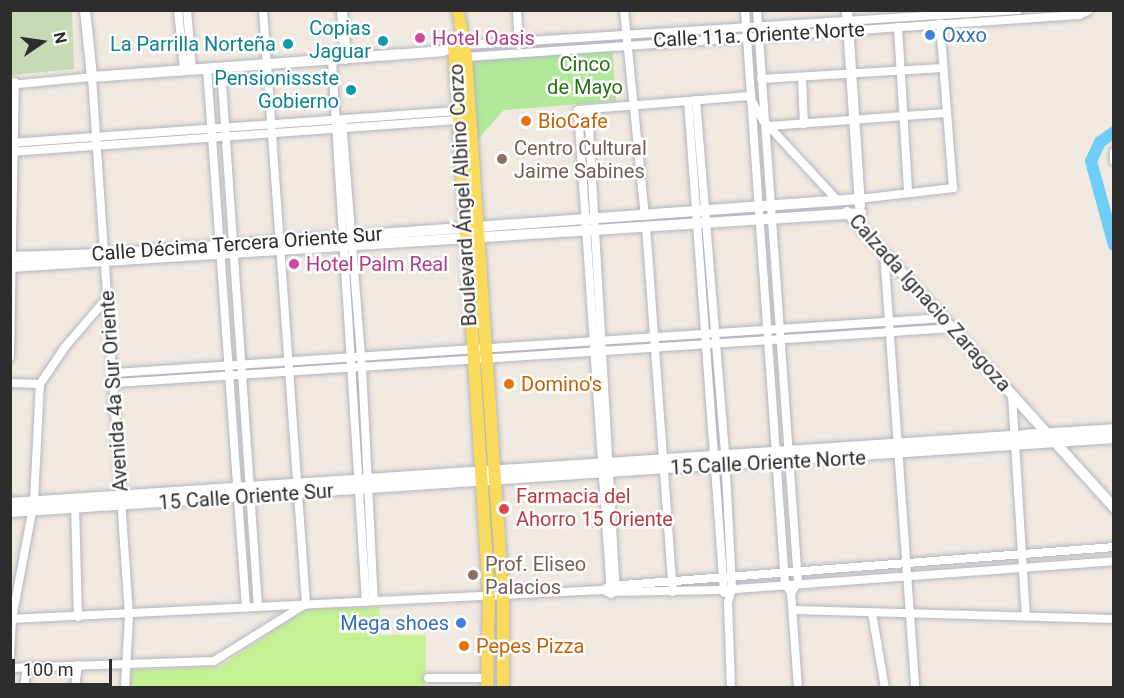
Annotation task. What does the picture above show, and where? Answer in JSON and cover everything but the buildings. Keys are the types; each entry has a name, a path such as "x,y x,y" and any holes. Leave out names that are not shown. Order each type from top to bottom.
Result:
{"main road":[{"path":"458,10 460,48"},
{"name":"Boulevard Ángel Albino Corzo","path":"460,48 457,116 471,231"},
{"name":"Boulevard Ángel Albino Corzo","path":"460,48 479,354 481,476 489,596 487,683"},
{"name":"Boulevard Ángel Albino Corzo","path":"479,354 495,475 503,595 502,687"}],"street":[{"name":"Avenida 4a Sur Oriente","path":"85,10 98,146 107,298 116,382 129,616 125,687"},
{"path":"178,10 188,69"},
{"path":"187,10 188,69"},
{"path":"263,10 283,246 296,488 306,604"},
{"path":"342,10 346,59"},
{"path":"517,10 519,53"},
{"path":"624,10 646,221 673,592"},
{"path":"745,10 767,339 798,582 791,593"},
{"path":"757,10 779,339 784,573 785,583 791,593 798,687"},
{"name":"Calle 11a. Oriente Norte","path":"460,48 519,53 745,27 1018,10"},
{"name":"Calle 11a. Oriente Norte","path":"460,48 518,42 746,38 848,20 898,27 1079,15 1094,10"},
{"path":"973,12 974,21"},
{"path":"848,20 852,122 862,227"},
{"path":"859,199 953,188 940,24"},
{"path":"898,27 908,192"},
{"path":"10,357 13,84 188,69 346,59 460,48"},
{"path":"332,60 347,241 362,367 363,483"},
{"path":"221,67 258,608"},
{"path":"207,68 231,433 246,608"},
{"path":"761,79 943,68"},
{"path":"802,77 804,124"},
{"path":"611,590 604,351 578,110 749,96"},
{"name":"Calzada Ignacio Zaragoza","path":"749,96 766,123 955,328 1113,508"},
{"path":"692,101 702,217 716,332 721,577 722,590 728,602"},
{"path":"588,109 593,339 607,468"},
{"path":"766,123 852,122 946,113"},
{"path":"13,147 98,146 225,138 398,115 422,118 457,116"},
{"path":"398,115 399,124"},
{"path":"13,147 97,135 272,123 399,124 422,118"},
{"path":"1113,152 1113,161"},
{"path":"215,182 228,182"},
{"name":"Calle Décima Tercera Oriente Sur","path":"11,262 219,251 471,231 757,213 859,199"},
{"name":"Calle Décima Tercera Oriente Sur","path":"770,212 861,213"},
{"path":"702,217 705,344 732,589 728,602 731,687"},
{"path":"347,241 350,358 353,405 363,483 370,602"},
{"path":"884,250 891,322 915,687"},
{"path":"10,656 11,619 32,506 40,384 65,347 107,298"},
{"path":"116,382 241,377 440,362 479,354 603,338 945,317"},
{"path":"115,374 440,351 479,354 604,351 955,328"},
{"path":"440,351 440,362"},
{"path":"10,383 40,384"},
{"path":"1012,394 1013,442 1026,616"},
{"path":"353,405 364,404"},
{"path":"1051,438 1113,429"},
{"path":"231,433 245,432"},
{"path":"1051,438 1113,438"},
{"name":"15 Calle Oriente Norte","path":"782,455 899,456 1051,438"},
{"name":"15 Calle Oriente Norte","path":"481,476 719,460 898,444 1013,442"},
{"name":"15 Calle Oriente Sur","path":"10,512 32,506 75,503 122,506 236,491 481,476"},
{"name":"15 Calle Oriente Sur","path":"75,503 122,493 236,491"},
{"name":"15 Calle Oriente Sur","path":"10,503 32,506"},
{"path":"75,503 78,617"},
{"path":"240,535 252,534"},
{"path":"611,590 672,580 1113,547"},
{"path":"11,619 129,616 306,604 611,590 673,592 722,590 798,582 1113,561"},
{"path":"10,668 214,661 306,604"},
{"path":"793,610 1113,619"},
{"path":"872,614 885,687"},
{"path":"75,687 78,665"},
{"path":"24,687 27,667"},
{"path":"428,678 487,683"}],"green space":[{"path":"11,10 72,11 74,69 11,75"},
{"name":"Cinco de Mayo","path":"612,46 616,101 504,110 477,140 472,58"},
{"path":"379,607 380,635 426,635 425,687 129,688 132,670 219,667 308,608"}],"waterway":[{"path":"1114,132 1100,142 1091,161 1114,245"}],"place":[{"name":"Oxxo","path":"930,35"},
{"name":"Hotel Oasis","path":"420,38"},
{"name":"Copias Jaguar","path":"383,41"},
{"name":"La Parrilla Norteña","path":"288,44"},
{"name":"Pensionissste Gobierno","path":"351,90"},
{"name":"BioCafe","path":"526,121"},
{"name":"Centro Cultural Jaime Sabines","path":"502,159"},
{"name":"Hotel Palm Real","path":"294,264"},
{"name":"Domino's","path":"509,384"},
{"name":"Farmacia del Ahorro 15 Oriente","path":"504,509"},
{"name":"Prof. Eliseo Palacios","path":"473,575"},
{"name":"Mega shoes","path":"461,623"},
{"name":"Pepes Pizza","path":"464,646"}]}
